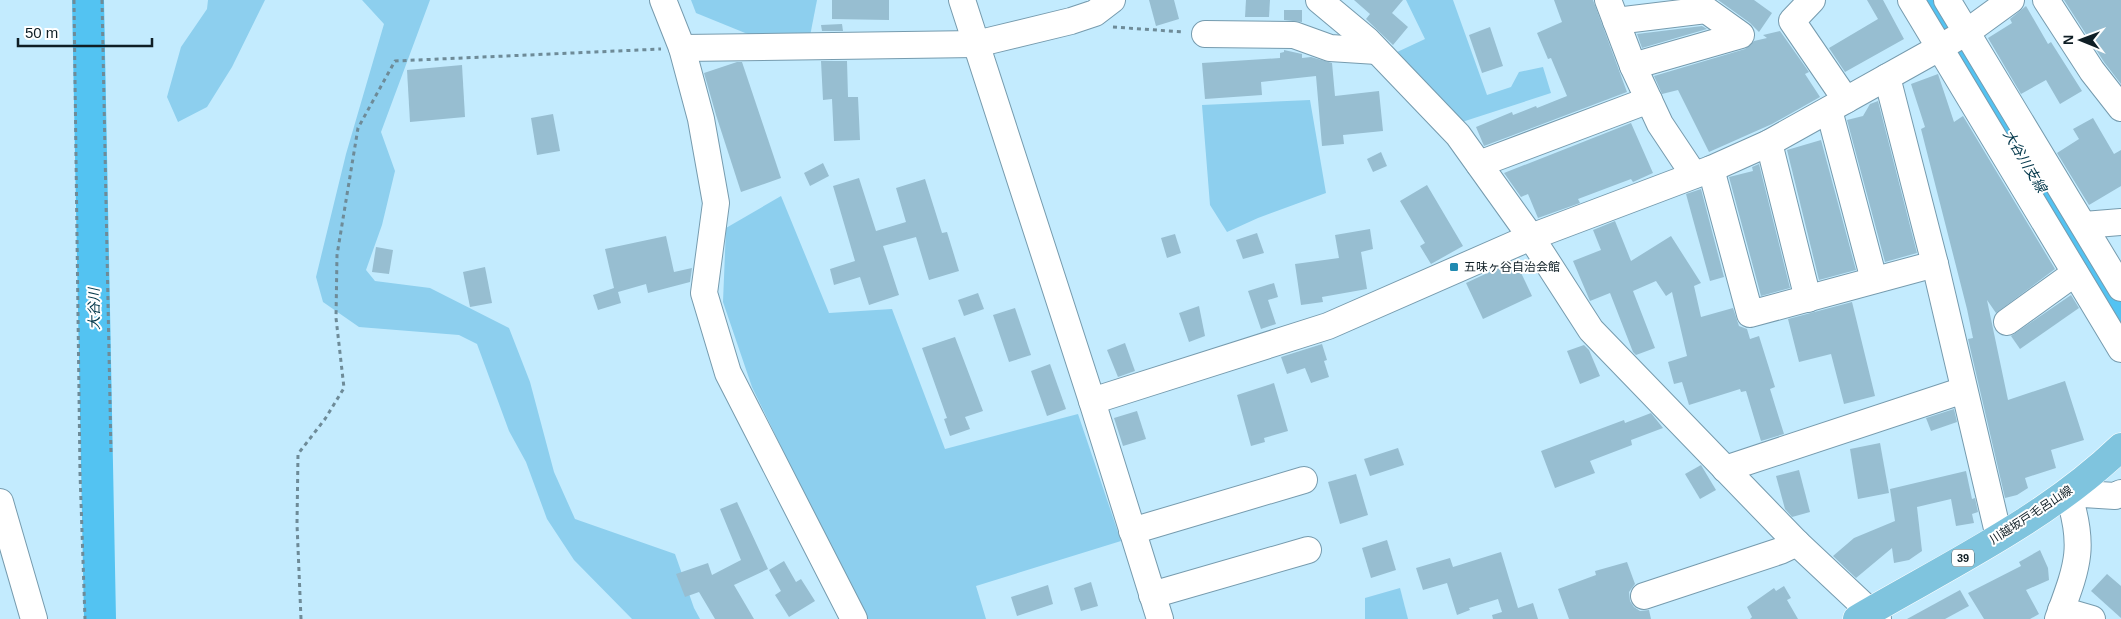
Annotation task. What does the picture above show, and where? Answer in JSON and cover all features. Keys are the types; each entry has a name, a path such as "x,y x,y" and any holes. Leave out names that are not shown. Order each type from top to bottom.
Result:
{"main road":[{"name":"川越坂戸毛呂山線","path":"1868,616 1999,538 2068,493 2121,447"}],"street":[{"path":"663,0 682,48 701,119 716,203 704,293 728,373 854,619"},
{"path":"962,0 1092,401 1160,619"},
{"path":"682,48 976,44 1071,21 1095,12 1112,0"},
{"path":"1319,0 1378,51 1458,135 1531,237 1591,330 1868,616"},
{"path":"1812,0 1792,21 1838,105 1874,280"},
{"path":"1911,0 2121,349"},
{"path":"1948,0 2121,288"},
{"path":"1092,401 1328,326 1531,237 1703,172 1769,143 1838,105 1967,32 2011,0"},
{"path":"2046,0 2092,72 2121,108"},
{"path":"1633,66 1740,35 1706,10 1612,11 1633,66 1660,124 1703,172 1750,314 1935,264"},
{"path":"1205,34 1294,35 1330,48 1378,51"},
{"path":"1887,77 1935,264 1999,538"},
{"path":"1479,164 1649,100"},
{"path":"1769,143 1808,298"},
{"path":"2084,225 2121,222"},
{"path":"2007,322 2075,273"},
{"path":"1725,469 1964,390"},
{"path":"1132,531 1304,480"},
{"path":"2092,619 2060,615 2079,554 2076,518 2068,493 2115,496 2121,494"},
{"path":"0,502 34,619"},
{"path":"1644,596 1780,551 1797,543"},
{"path":"1152,595 1308,550"}],"path":[{"path":"74,0 80,473 85,619"},
{"path":"102,0 111,454"},
{"path":"1110,26 1205,34"},
{"path":"301,619 297,524 298,454 326,419 344,388 336,318 337,255 358,128 395,61 682,48"}],"shaded area":[{"path":"208,0 265,0 232,67 207,107 178,122 167,97 181,47 207,9"},
{"path":"362,0 430,0 381,132 395,171 382,225 366,270 375,281 430,288 509,328 530,382 554,472 575,519 675,554 694,608 700,619 632,619 574,560 547,519 526,462 509,431 477,344 459,335 359,327 323,302 316,277 346,154 384,24"},
{"path":"691,0 817,0 810,36 755,37 696,13"},
{"path":"1406,0 1453,0 1487,95 1511,87 1519,72 1543,67 1551,93 1462,122 1395,53 1425,39"},
{"path":"1310,100 1326,193 1258,218 1227,232 1210,205 1202,105"},
{"path":"781,196 829,313 892,309 945,449 1078,414 1121,541 976,586 986,619 865,619 752,387 723,302 726,228"},
{"path":"1400,588 1408,619 1365,619 1365,598"}],"building":[{"path":"832,0 889,0 889,20 832,19"},
{"path":"1149,0 1174,0 1179,19 1156,26"},
{"path":"1246,0 1270,0 1269,17 1245,17"},
{"path":"1354,0 1403,0 1392,13 1408,27 1393,45 1366,19 1370,14"},
{"path":"1554,0 1593,0 1627,92 1484,146 1476,127 1512,112 1513,115 1567,96 1551,58 1548,59 1537,33 1562,22"},
{"path":"1718,0 1754,0 1772,13 1759,32 1750,23"},
{"path":"1867,0 1883,0 1904,39 1845,72 1829,48 1878,19"},
{"path":"2064,0 2121,0 2121,84 2104,62"},
{"path":"2026,6 2048,44 2051,42 2082,91 2060,104 2046,80 2021,94 1988,38 2012,23 2010,19"},
{"path":"1284,10 1302,10 1302,22 1284,20"},
{"path":"842,24 843,31 822,31 821,25"},
{"path":"1702,26 1707,29 1642,48 1637,34"},
{"path":"1490,27 1503,66 1482,73 1469,35"},
{"path":"1780,31 1809,72 1805,74 1820,97 1772,124 1709,152 1678,90 1662,94 1654,76 1745,49 1754,41 1767,38 1763,35"},
{"path":"1284,50 1302,54 1302,58 1311,57 1332,63 1335,96 1379,91 1383,131 1343,135 1344,144 1322,146 1316,76 1261,82 1262,95 1205,99 1202,63 1280,58 1280,53 1284,52"},
{"path":"821,61 847,61 848,97 858,97 860,140 834,141 832,99 823,100"},
{"path":"742,62 781,178 741,192 704,73"},
{"path":"462,65 465,117 410,122 407,70"},
{"path":"1938,74 1954,122 1963,116 2055,269 1996,313 1987,300 2008,400 2065,381 2084,440 2051,450 2056,468 2025,478 2028,488 2017,495 2005,498 1968,339 1973,338 1967,309 1921,129 1925,127 1911,84"},
{"path":"1878,101 1917,253 1885,262 1847,120 1863,116 1870,104"},
{"path":"553,114 560,151 537,155 531,118"},
{"path":"2093,118 2114,154 2121,150 2121,186 2089,205 2057,153 2079,139 2073,129"},
{"path":"1631,123 1653,173 1633,182 1631,179 1578,199 1580,203 1538,218 1528,194 1521,197 1504,173"},
{"path":"1821,140 1856,270 1819,280 1787,150"},
{"path":"1381,152 1387,166 1373,172 1367,159"},
{"path":"823,163 829,176 810,186 804,173"},
{"path":"1759,164 1790,288 1761,296 1729,177 1753,171 1752,167"},
{"path":"859,178 876,231 906,222 896,188 925,179 942,233 947,232 959,271 929,280 916,237 883,246 899,295 869,305 860,277 834,285 830,269 855,261 833,186"},
{"path":"1427,185 1463,246 1431,264 1420,246 1425,243 1400,201"},
{"path":"1701,189 1724,277 1710,281 1686,194"},
{"path":"1615,221 1631,261 1671,236 1701,283 1694,286 1701,317 1733,308 1739,326 1747,329 1750,339 1759,336 1775,387 1770,389 1784,434 1761,441 1746,391 1741,392 1740,389 1689,405 1682,382 1674,384 1668,362 1687,356 1672,292 1666,296 1656,281 1633,291 1655,348 1636,355 1633,352 1610,293 1590,301 1573,261 1601,250 1593,230"},
{"path":"1370,229 1373,249 1361,252 1367,289 1322,297 1323,302 1301,305 1295,264 1339,258 1335,235"},
{"path":"1257,233 1264,253 1243,259 1236,240"},
{"path":"1175,234 1181,253 1167,258 1161,238"},
{"path":"666,236 674,272 692,268 690,282 648,293 646,284 618,292 621,303 598,310 593,295 614,288 605,249"},
{"path":"376,247 393,250 389,274 372,272"},
{"path":"1515,260 1532,296 1483,319 1466,283"},
{"path":"485,267 492,303 470,307 463,272"},
{"path":"1274,283 1278,297 1268,300 1276,324 1261,329 1248,291"},
{"path":"978,293 984,309 964,316 958,300"},
{"path":"2071,295 2079,308 2020,349 2011,336"},
{"path":"1852,302 1875,396 1844,404 1831,354 1799,362 1788,319"},
{"path":"1199,306 1205,336 1189,342 1179,313"},
{"path":"1015,308 1031,355 1009,362 993,315"},
{"path":"955,337 983,411 965,417 970,429 950,436 944,419 947,418 922,348"},
{"path":"1125,343 1135,371 1118,377 1107,350"},
{"path":"1322,344 1327,360 1324,361 1329,377 1311,383 1305,368 1287,374 1281,357"},
{"path":"1584,345 1589,350 1600,376 1580,384 1567,351"},
{"path":"1050,364 1066,409 1047,416 1031,371"},
{"path":"1274,383 1288,431 1264,438 1265,442 1251,446 1237,395"},
{"path":"1954,409 1957,422 1931,431 1926,418"},
{"path":"1137,411 1146,439 1123,446 1114,418"},
{"path":"1651,413 1663,428 1631,440 1632,445 1590,461 1595,473 1555,488 1541,451 1624,420 1625,423"},
{"path":"1880,443 1889,493 1858,499 1850,449"},
{"path":"1398,448 1404,465 1370,476 1364,459"},
{"path":"1701,465 1716,490 1700,499 1685,474"},
{"path":"1799,470 1810,512 1792,517 1785,509 1776,476"},
{"path":"1966,471 1972,499 1975,498 1978,512 1972,514 1974,523 1956,526 1951,499 1917,507 1922,551 1909,560 1894,563 1892,548 1856,578 1833,556 1854,538 1895,521 1890,489"},
{"path":"1356,474 1368,515 1340,524 1328,482"},
{"path":"737,502 768,569 734,585 754,619 715,619 699,592 685,597 676,574 708,563 712,575 741,560 720,509"},
{"path":"1387,540 1396,570 1371,578 1362,548"},
{"path":"2040,550 2048,568 2049,580 2026,590 2039,614 2030,619 1984,619 1968,593 2021,566 2019,562"},
{"path":"1501,552 1518,608 1533,603 1538,619 1493,619 1492,615 1502,612 1498,599 1469,608 1470,610 1457,615 1447,583 1423,590 1416,568 1450,558 1453,567"},
{"path":"784,561 796,582 801,579 815,601 789,617 775,595 781,591 769,570"},
{"path":"1627,562 1635,584 1629,592 1630,601 1640,611 1649,610 1651,619 1569,619 1558,589 1596,575 1595,571"},
{"path":"2107,574 2121,586 2121,618 2091,591"},
{"path":"1091,582 1098,606 1081,611 1074,588"},
{"path":"1048,585 1053,604 1017,616 1011,597"},
{"path":"1784,586 1791,598 1787,600 1798,619 1750,619 1752,617 1747,607 1774,588 1776,591"},
{"path":"1960,590 1969,606 1945,619 1907,619"}],"waterway":[{"name":"大谷川","path":"88,0 100,619"},
{"name":"大谷川支線","path":"1929,0 2121,322"}],"place":[{"name":"五味ヶ谷自治会館","path":"1454,267"}]}
